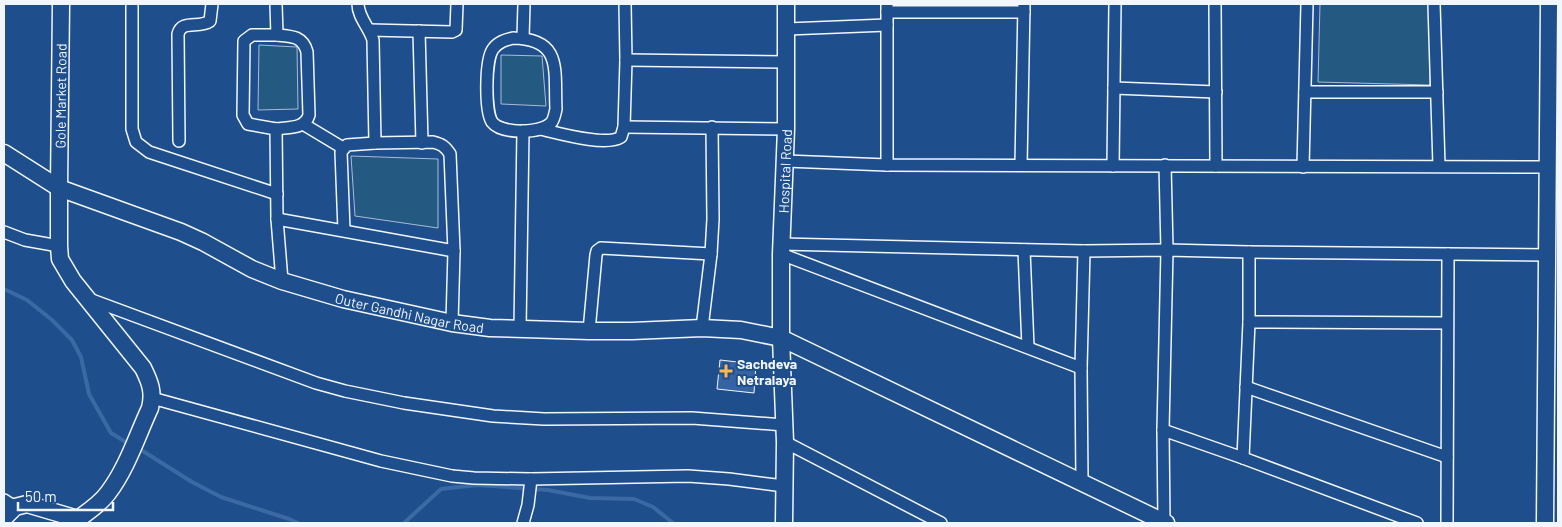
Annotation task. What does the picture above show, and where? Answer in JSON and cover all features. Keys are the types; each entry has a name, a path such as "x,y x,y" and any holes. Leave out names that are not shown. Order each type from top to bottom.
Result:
{"street":[{"name":"Gole Market Road","path":"61,4 60,260 85,298 142,368 150,384 152,398"},
{"path":"132,4 132,129 136,142 149,152 277,194"},
{"path":"179,141 178,34 181,27 200,25 210,21 212,4"},
{"path":"276,4 277,35"},
{"path":"358,4 358,10 370,30 373,40 375,143"},
{"path":"370,30 452,32 456,30 457,4"},
{"path":"523,38 524,4"},
{"path":"540,129 551,123 556,109 554,64 550,51 544,46 523,38 504,40 492,50 489,59 487,108 494,124 501,129 524,131 540,129 577,138 616,140 621,137 624,126 625,4"},
{"name":"Hospital Road","path":"784,523 785,442 781,338 781,249 786,161 788,29 786,4"},
{"path":"1113,166 1115,4"},
{"path":"1215,4 1216,166"},
{"path":"1303,167 1307,4"},
{"path":"1434,4 1439,166"},
{"path":"1545,523 1553,342 1548,255 1549,4"},
{"path":"887,165 887,8 1024,8 1021,165"},
{"path":"788,29 887,25"},
{"path":"419,31 422,142"},
{"path":"252,35 277,35 295,36 305,46 307,52 309,115 303,124 276,129 248,124 243,115 243,105 244,41 252,35"},
{"path":"626,60 787,62"},
{"path":"1114,88 1216,92"},
{"path":"1305,92 1437,92"},
{"path":"303,124 343,148"},
{"path":"624,126 786,129"},
{"path":"702,328 712,254 712,127"},
{"path":"276,129 277,194 282,281"},
{"path":"520,329 524,131"},
{"path":"344,230 341,152 343,148 347,145 355,144 422,142 441,144 446,148 450,154 454,251 452,323"},
{"name":"Outer Gandhi Nagar Road","path":"4,153 59,188 181,232 252,269 282,281 343,298 452,323 520,329 589,331 702,328 741,330 781,338 1165,523"},
{"path":"786,161 887,165 1439,166 1549,168"},
{"path":"1165,165 1167,250 1163,430 1165,523"},
{"path":"278,219 454,251"},
{"path":"4,232 25,240 59,246"},
{"path":"589,331 596,255 597,251 601,248 712,254"},
{"path":"781,249 1084,252 1167,250 1548,255"},
{"path":"781,249 1081,368"},
{"path":"1024,250 1028,348"},
{"path":"1082,482 1081,368 1084,252"},
{"path":"1242,458 1249,322 1249,252"},
{"path":"1448,254 1448,523"},
{"path":"85,298 316,383 396,402 501,417 692,418 784,425"},
{"path":"1249,322 1447,323"},
{"path":"1246,388 1447,458"},
{"path":"8,508 27,504 82,521 108,494 123,469 152,398 407,468 474,478 531,482 688,476 784,486"},
{"path":"1163,430 1417,523"},
{"path":"785,442 941,523"},
{"path":"523,523 531,482"}],"shaded area":[{"path":"1320,4 1431,4 1430,85 1318,82"},
{"path":"259,45 297,47 298,109 258,110"},
{"path":"501,55 542,56 546,106 501,104"},
{"path":"351,156 438,159 438,228 355,216"}],"building":[{"path":"720,360 756,364 754,393 717,389"}],"waterway":[{"path":"4,289 27,300 52,320 72,340 81,357 89,394 111,433 129,444"},
{"path":"138,448 192,482 221,497 298,523"},
{"path":"404,523 441,489 477,485 548,490 590,498 634,499 653,507 673,523"}],"place":[{"name":"Sachdeva Netralaya","path":"726,371"}]}
